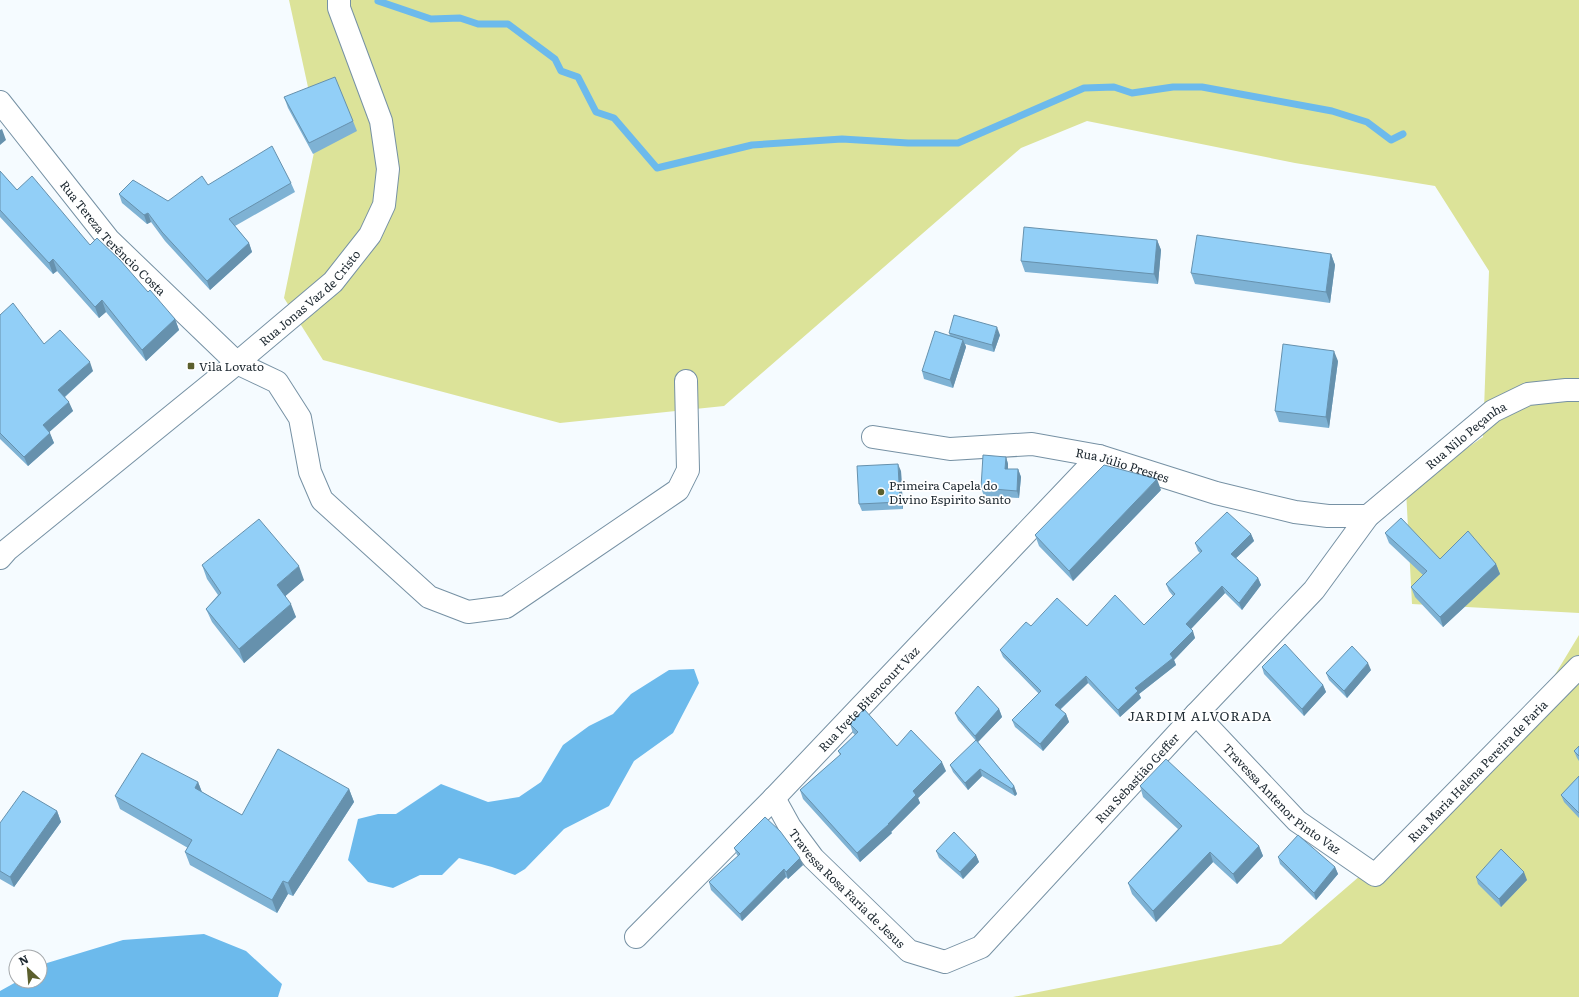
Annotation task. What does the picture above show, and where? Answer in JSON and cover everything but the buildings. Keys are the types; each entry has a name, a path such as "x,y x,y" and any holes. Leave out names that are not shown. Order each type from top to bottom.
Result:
{"street":[{"name":"Rua Jonas Vaz de Cristo","path":"2,550 237,363 333,282 370,236 384,205 388,169 381,121 339,8 339,0"},
{"name":"Rua Tereza Terêncio Costa","path":"0,102 109,240 237,363 277,382 300,418 310,472 322,500 429,597 468,612 506,607 678,490 688,470 686,381"},
{"name":"Rua Nilo Peçanha","path":"1368,516 1493,411 1528,394 1579,390"},
{"name":"Rua Júlio Prestes","path":"873,437 950,449 1032,444 1099,456 1216,493 1295,512 1328,516 1368,516"},
{"name":"Rua Ivete Bitencourt Vaz","path":"636,937 774,798 1099,456"},
{"name":"Rua Sebastião Geffer","path":"981,946 1196,714 1314,590 1368,516"},
{"name":"Rua Maria Helena Pereira de Faria","path":"1375,875 1579,667"},
{"name":"Travessa Antenor Pinto Vaz","path":"1196,714 1297,821 1375,875"},
{"name":"Travessa Rosa Faria de Jesus","path":"774,798 790,827 813,858 908,951 945,962 981,946"}],"green space":[{"path":"289,0 1579,0 1579,613 1412,604 1406,490 1483,437 1489,271 1435,186 1295,163 1087,121 1021,148 724,406 560,423 323,360 284,298 318,133"},
{"path":"1579,635 1579,997 1013,997 1281,944 1513,744"}],"water":[{"path":"694,669 699,683 673,733 634,761 609,806 564,829 525,869 515,875 459,858 442,875 420,875 393,888 368,882 348,860 358,819 378,814 396,814 441,784 488,802 519,797 541,782 563,745 589,726 613,714 631,694 669,670"},
{"path":"204,934 246,951 282,984 278,997 0,997 0,991 8,987 8,989 48,989 48,963 123,940"}],"waterway":[{"path":"378,1 431,19 460,18 478,24 508,24 555,59 561,71 578,77 596,112 614,118 657,168 752,145 842,139 908,143 958,143 1084,88 1114,87 1132,93 1173,87 1202,87 1332,111 1367,122 1391,140 1403,134"}],"place":[{"name":"Vila Lovato","path":"191,366"},
{"name":"Primeira Capela do Divino Espirito Santo","path":"881,492"}],"district":[{"name":"JARDIM ALVORADA","path":"1200,715"}]}
